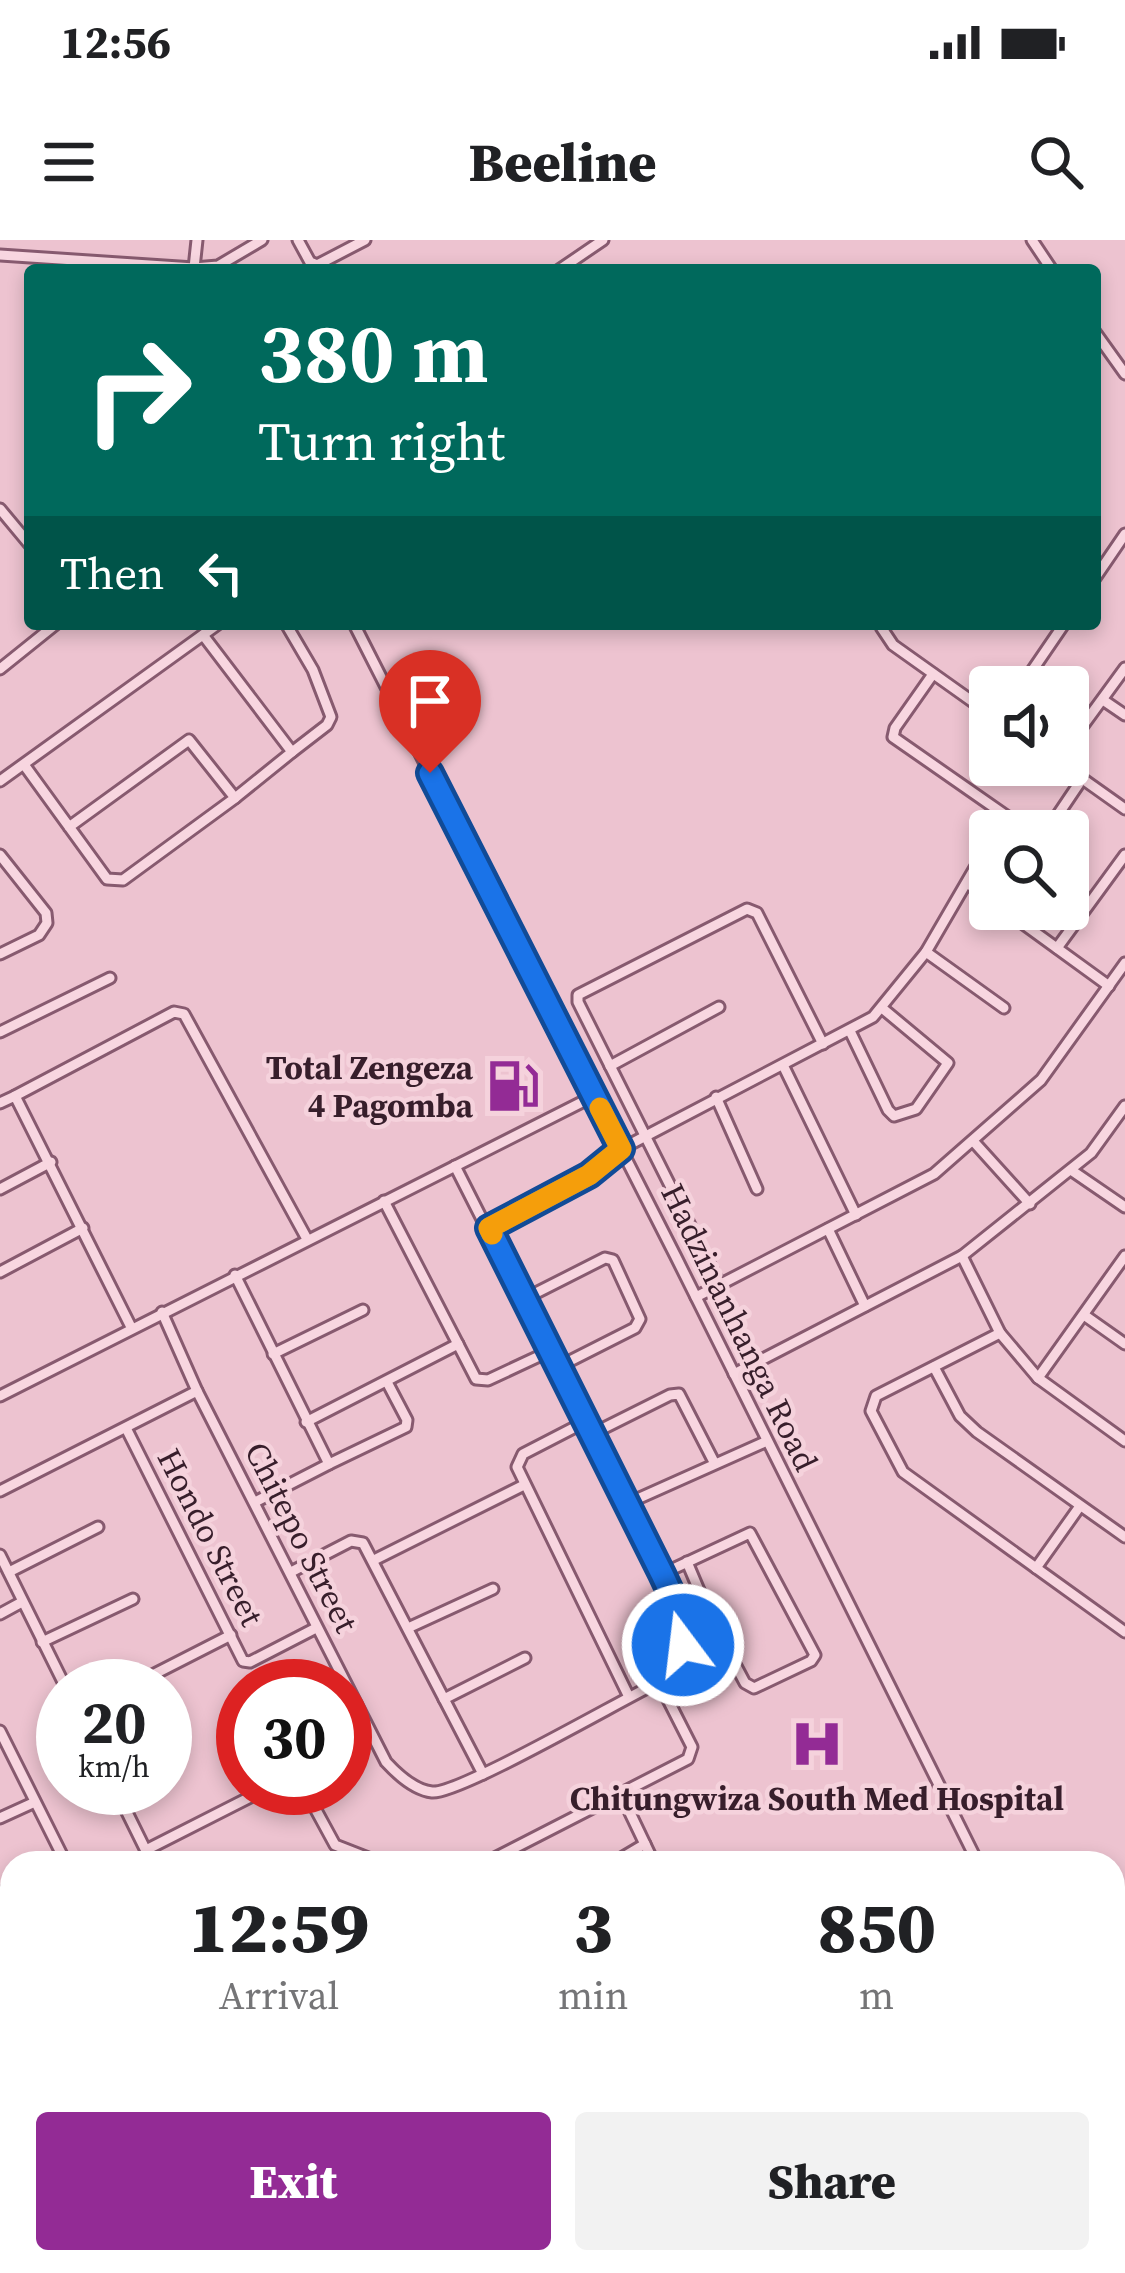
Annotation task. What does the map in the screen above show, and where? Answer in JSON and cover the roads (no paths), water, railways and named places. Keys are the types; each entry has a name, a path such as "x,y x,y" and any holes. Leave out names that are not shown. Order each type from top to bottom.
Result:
{"street":[{"path":"221,264 262,240"},
{"path":"321,264 365,240"},
{"path":"568,264 603,240"},
{"path":"0,255 134,264"},
{"path":"1101,340 1125,374"},
{"path":"0,509 24,538"},
{"path":"1101,569 1125,534"},
{"path":"0,669 49,630"},
{"path":"0,781 210,630"},
{"path":"25,766 107,879 123,880 235,798 332,717 290,630"},
{"name":"Hadzinanhanga Road","path":"357,630 972,1851"},
{"path":"882,630 893,645 969,699"},
{"path":"1035,666 1060,630"},
{"path":"203,635 292,752"},
{"path":"1089,718 1125,668"},
{"path":"933,674 893,737 996,810"},
{"path":"1103,700 1125,715"},
{"path":"69,826 189,740 235,798"},
{"path":"1089,784 1125,809"},
{"path":"0,855 46,913 47,923 39,935 0,953"},
{"path":"1057,948 1125,855"},
{"path":"489,1228 589,1175 621,1149 850,1031 882,1009 926,952 969,879"},
{"path":"720,1285 578,995 747,909 757,913 824,1044"},
{"path":"1032,930 1109,986"},
{"path":"926,952 1004,1008"},
{"path":"696,1297 934,1174 1040,1080 1125,964"},
{"path":"0,1032 110,978"},
{"path":"610,1066 719,1006"},
{"path":"850,1031 888,1109 894,1116 916,1109 948,1063 882,1009"},
{"path":"0,1103 85,1062 114,1040 174,1012 184,1014 307,1239"},
{"path":"783,1065 856,1215"},
{"path":"15,1096 131,1328"},
{"path":"0,1396 593,1096"},
{"path":"716,1097 757,1189"},
{"path":"734,1374 962,1256 1091,1153 1125,1106"},
{"path":"974,1142 1030,1204"},
{"path":"0,1189 51,1162"},
{"path":"455,1166 526,1298 684,1628 682,1654 658,1682 692,1751 684,1762 509,1851"},
{"path":"1071,1170 1125,1207"},
{"path":"384,1201 475,1377 482,1381 550,1351"},
{"path":"0,1272 82,1228"},
{"path":"828,1229 865,1306"},
{"path":"962,1256 1000,1333 1037,1378 1125,1441"},
{"path":"1037,1378 1125,1256"},
{"path":"526,1298 604,1258 613,1260 640,1318 635,1328 558,1367"},
{"path":"235,1275 329,1464"},
{"path":"273,1354 364,1310"},
{"name":"Chitepo Street","path":"162,1312 330,1659"},
{"path":"1084,1315 1125,1344"},
{"path":"1000,1333 872,1401 871,1411 892,1457 914,1481 1125,1632"},
{"path":"306,1422 458,1344"},
{"path":"934,1367 960,1416 1125,1537"},
{"path":"255,1502 406,1427 407,1420 387,1382"},
{"path":"0,1491 197,1390"},
{"path":"592,1434 679,1394 714,1462"},
{"path":"585,1422 523,1454 517,1467 629,1696"},
{"name":"Hondo Street","path":"126,1428 243,1661 250,1662 316,1628"},
{"path":"626,1504 767,1441"},
{"path":"374,1560 524,1485"},
{"path":"1036,1568 1080,1506"},
{"path":"9,1572 98,1527"},
{"path":"662,1574 745,1533 752,1535 815,1655 811,1661 758,1688 750,1687 712,1621 687,1562"},
{"path":"290,1572 356,1540 374,1560 483,1774"},
{"path":"0,1555 50,1659"},
{"path":"408,1628 493,1589"},
{"path":"42,1642 133,1599"},
{"path":"0,1614 22,1602"},
{"path":"684,1628 712,1621"},
{"path":"183,1659 231,1635"},
{"path":"444,1699 525,1658"},
{"name":"Chitepo Street","path":"372,1739 381,1755 414,1786 442,1792 658,1682"},
{"path":"0,1731 60,1851"},
{"path":"621,1794 649,1851"},
{"path":"0,1819 35,1802"},
{"path":"128,1815 146,1850 216,1814"},
{"path":"319,1815 335,1845 350,1851"},
{"path":"633,1851 645,1844"}],"place":[{"name":"Total Zengeza 4 Pagomba","path":"513,1086"},
{"name":"Chitungwiza South Med Hospital","path":"817,1744"}]}
